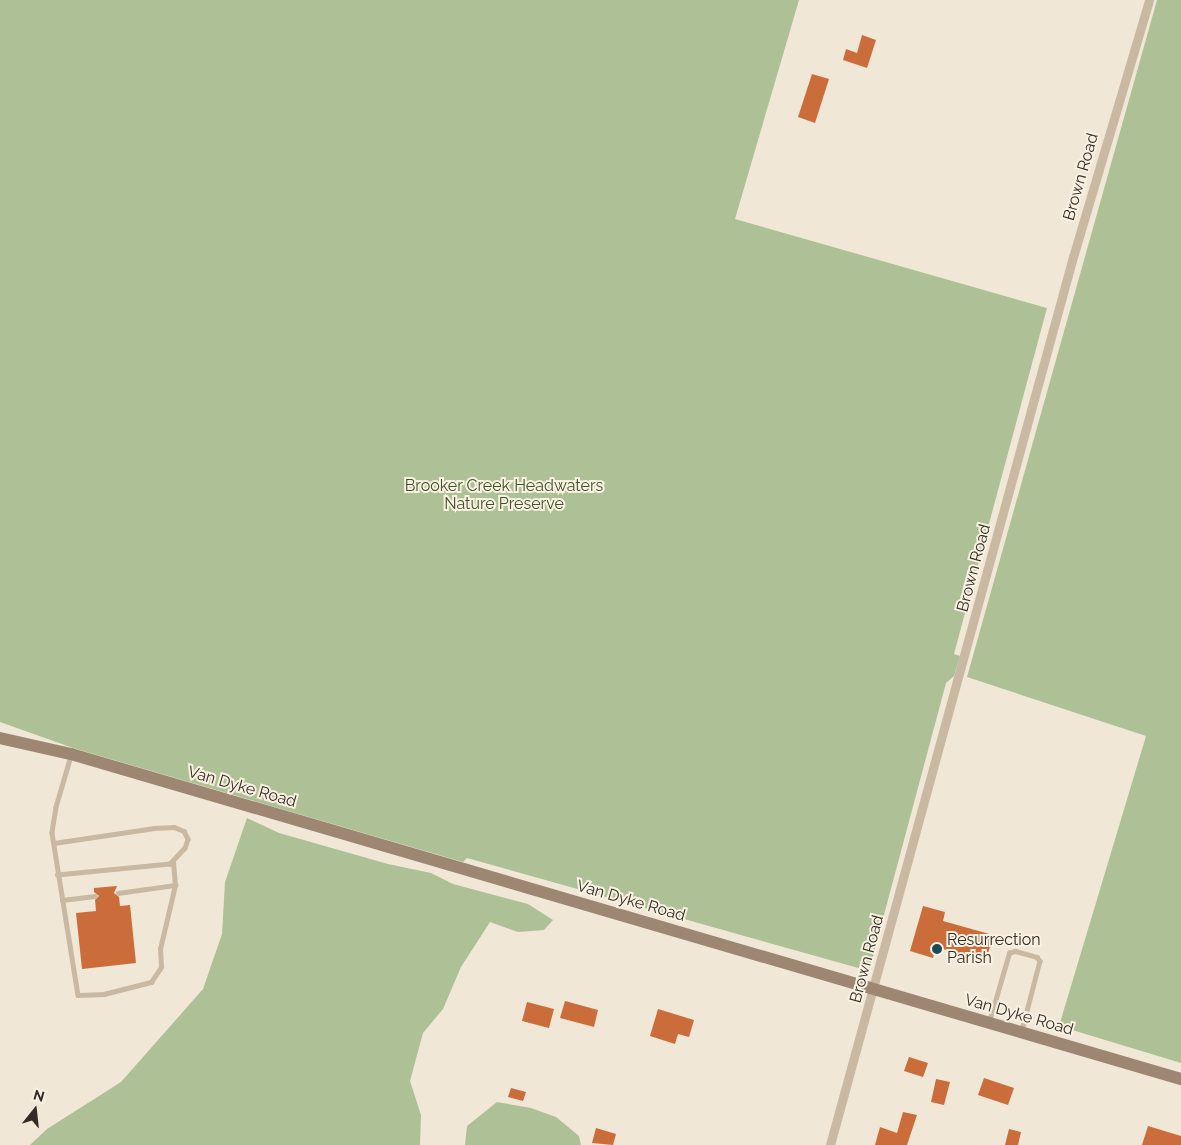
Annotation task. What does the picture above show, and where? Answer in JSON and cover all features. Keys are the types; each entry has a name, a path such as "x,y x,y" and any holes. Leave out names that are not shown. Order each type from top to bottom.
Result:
{"main road":[{"name":"Van Dyke Road","path":"0,729 72,754 1181,1079"},
{"name":"Van Dyke Road","path":"0,738 72,754"}],"street":[{"name":"Brown Road","path":"830,1145 874,990 1073,257 1149,0"}],"lane":[{"path":"72,754 53,820 58,875 78,995 104,994 151,982 161,967 160,950 175,885 173,862"},
{"path":"54,843 154,828 174,827 184,831 188,839 185,848 173,862 58,875"},
{"path":"118,893 175,885"},
{"path":"62,900 94,896"},
{"path":"989,1023 1009,953 1015,951 1037,956 1040,962 1022,1033"}],"green space":[{"name":"Brooker Creek Headwaters Nature Preserve","path":"0,0 799,0 735,219 1047,308 954,654 960,656 954,676 946,683 869,971 467,858 463,862 73,748 0,722"},
{"path":"1157,0 1181,0 1181,1063 1059,1026 1146,736 967,677"},
{"path":"247,818 279,833 388,864 431,873 453,884 528,904 553,920 544,930 518,932 490,922 461,967 443,1009 423,1033 410,1081 421,1115 420,1145 30,1145 47,1129 121,1082 203,989 222,934 225,882"},
{"path":"497,1102 531,1108 556,1117 579,1136 581,1145 465,1145 467,1126"}],"building":[{"path":"862,35 876,40 867,68 843,60 846,49 857,53"},
{"path":"812,74 829,79 815,123 798,117"},
{"path":"117,886 114,893 119,897 120,906 130,905 136,963 82,969 76,913 96,911 95,900 99,896 94,892 94,888"},
{"path":"923,906 945,912 943,921 993,935 986,961 936,947 933,958 910,951"},
{"path":"565,1001 598,1010 594,1027 560,1018"},
{"path":"527,1002 554,1009 549,1028 522,1021"},
{"path":"658,1009 694,1020 689,1037 678,1034 675,1044 650,1036"},
{"path":"909,1057 928,1063 923,1077 904,1071"},
{"path":"984,1078 1014,1088 1008,1105 978,1095"},
{"path":"936,1079 950,1082 944,1105 931,1102"},
{"path":"511,1088 526,1092 523,1101 508,1097"},
{"path":"903,1112 917,1115 907,1145 875,1145 880,1127 897,1133"},
{"path":"1148,1126 1181,1136 1181,1145 1142,1145"},
{"path":"596,1128 616,1134 613,1145 592,1143"},
{"path":"1009,1129 1021,1132 1018,1145 1005,1145"}],"place":[{"name":"Resurrection Parish","path":"937,949"}]}
